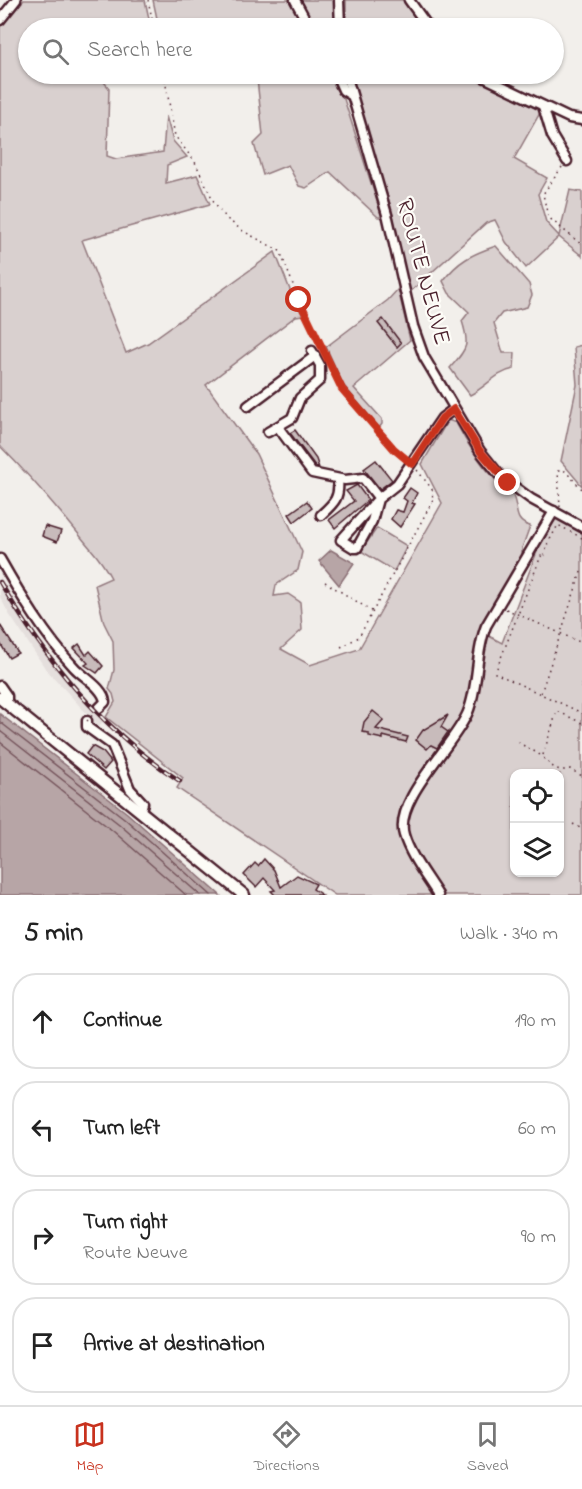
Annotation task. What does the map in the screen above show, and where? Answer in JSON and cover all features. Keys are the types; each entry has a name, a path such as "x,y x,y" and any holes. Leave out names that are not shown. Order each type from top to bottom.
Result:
{"main road":[{"path":"3,700 244,895"}],"street":[{"path":"0,20 16,0"},
{"path":"295,0 305,18"},
{"path":"339,0 340,18"},
{"path":"409,0 422,18"},
{"path":"340,84 343,90 351,95"},
{"name":"ROUTE NEUVE","path":"348,84 388,218 417,340 454,409 480,451 501,477 582,527"},
{"path":"498,84 569,118 582,120"},
{"path":"543,106 552,136 567,161"},
{"path":"248,406 314,354 320,365 320,380 300,398 292,418 268,432"},
{"path":"378,498 372,521 357,548 341,540 378,498 397,484 442,418 454,409"},
{"path":"278,428 312,473 338,480 363,478 378,498"},
{"path":"321,515 336,502 339,490 338,480"},
{"path":"438,895 406,843 403,822 425,774 468,713 479,644 498,605 555,512"},
{"path":"0,559 47,634 74,668 103,695 105,702 99,708"},
{"path":"0,686 7,696 3,700"},
{"path":"87,721 90,731 116,750 130,789 143,803 141,810"}],"path":[{"path":"148,0 152,18"},
{"path":"166,84 175,136 195,162 214,202 227,219 280,251 296,295 342,389 394,449 412,464 435,496 387,591 372,611 359,637 341,647"},
{"path":"567,161 543,195 548,217 582,245"},
{"path":"555,512 561,502 558,471 565,471 582,489"},
{"path":"582,538 558,525 547,545 544,558 541,556 495,673 582,713"},
{"path":"541,694 582,569"},
{"path":"325,582 372,611"},
{"path":"498,605 582,643"},
{"path":"87,721 99,708"},
{"path":"542,757 557,711 582,723"},
{"path":"518,742 542,757 553,768 561,771 570,769 582,776"},
{"path":"573,824 582,829"}],"shaded area":[{"path":"24,0 145,0 149,18 18,18 18,84 106,84 109,88 107,156 116,159 163,152 166,116 173,141 187,157 167,165 166,183 197,175 210,204 82,240 126,353 148,343 275,252 292,295 303,315 296,316 206,385 256,454 302,552 298,570 276,585 274,596 288,594 300,602 302,630 281,649 310,665 359,649 442,503 422,464 448,420 456,423 482,464 511,493 519,518 530,526 522,548 522,559 481,632 502,643 538,549 555,517 582,532 582,895 335,895 177,788 183,778 106,717 115,702 109,689 114,670 113,641 104,623 95,585 111,578 97,556 32,479 0,446 0,24"},
{"path":"153,0 290,0 300,18 157,18"},
{"path":"299,0 334,0 335,18 309,18"},
{"path":"346,0 404,0 416,18 346,18"},
{"path":"258,84 334,84 344,99 382,217 378,217 330,172 306,188 299,186 288,165 263,175 254,144 263,135"},
{"path":"352,84 487,84 541,111 514,159 547,178 538,194 546,222 559,236 570,190 582,192 582,256 559,237 526,268 506,242 495,220 486,223 410,292 391,207"},
{"path":"496,246 529,284 532,295 527,307 502,313 494,323 503,353 515,353 514,369 496,376 470,395 450,368 465,346 466,336 462,321 469,312 449,293 443,281 466,259"},
{"path":"398,289 410,340 354,388 382,419 379,428 343,385 326,347 388,300"},
{"path":"582,345 582,486 561,461 577,385 574,347"},
{"path":"377,528 407,546 394,571 361,551"},
{"path":"0,576 36,637 94,707 106,717 99,727 45,668 9,614 0,597"}],"water":[{"path":"331,550 354,563 339,585 319,561"},
{"path":"0,714 127,813 220,895 0,895"}],"building":[{"path":"383,319 401,343 397,347 378,323"},
{"path":"295,430 316,459 319,468 290,433"},
{"path":"376,460 392,480 380,489 364,469"},
{"path":"357,485 368,500 335,528 329,520 354,501 346,491"},
{"path":"410,488 417,493 412,503 415,504 400,527 391,519 396,510 403,512 407,501 403,498"},
{"path":"307,501 312,508 294,522 289,514"},
{"path":"45,526 61,531 57,542 42,536"},
{"path":"0,625 18,653 9,658 0,643"},
{"path":"79,644 86,655 90,651 103,666 97,673 85,665 88,663 74,648"},
{"path":"373,711 384,720 376,729 408,737 406,742 383,736 383,739 369,736 369,733 362,732 364,722"},
{"path":"448,715 441,727 448,732 437,748 431,745 427,749 416,740 423,730"},
{"path":"92,746 103,752 111,762 104,770 86,754"},
{"path":"264,859 274,870 281,887 297,875 316,884 313,889 322,895 275,895 271,891 275,890 264,878 256,887 244,875 255,863 258,866"}],"railway":[{"path":"0,582 37,639 78,692 126,740 180,781"}],"route":[{"path":"299,300 342,389 394,449 412,464 438,423 454,409 480,451 508,483"}]}
